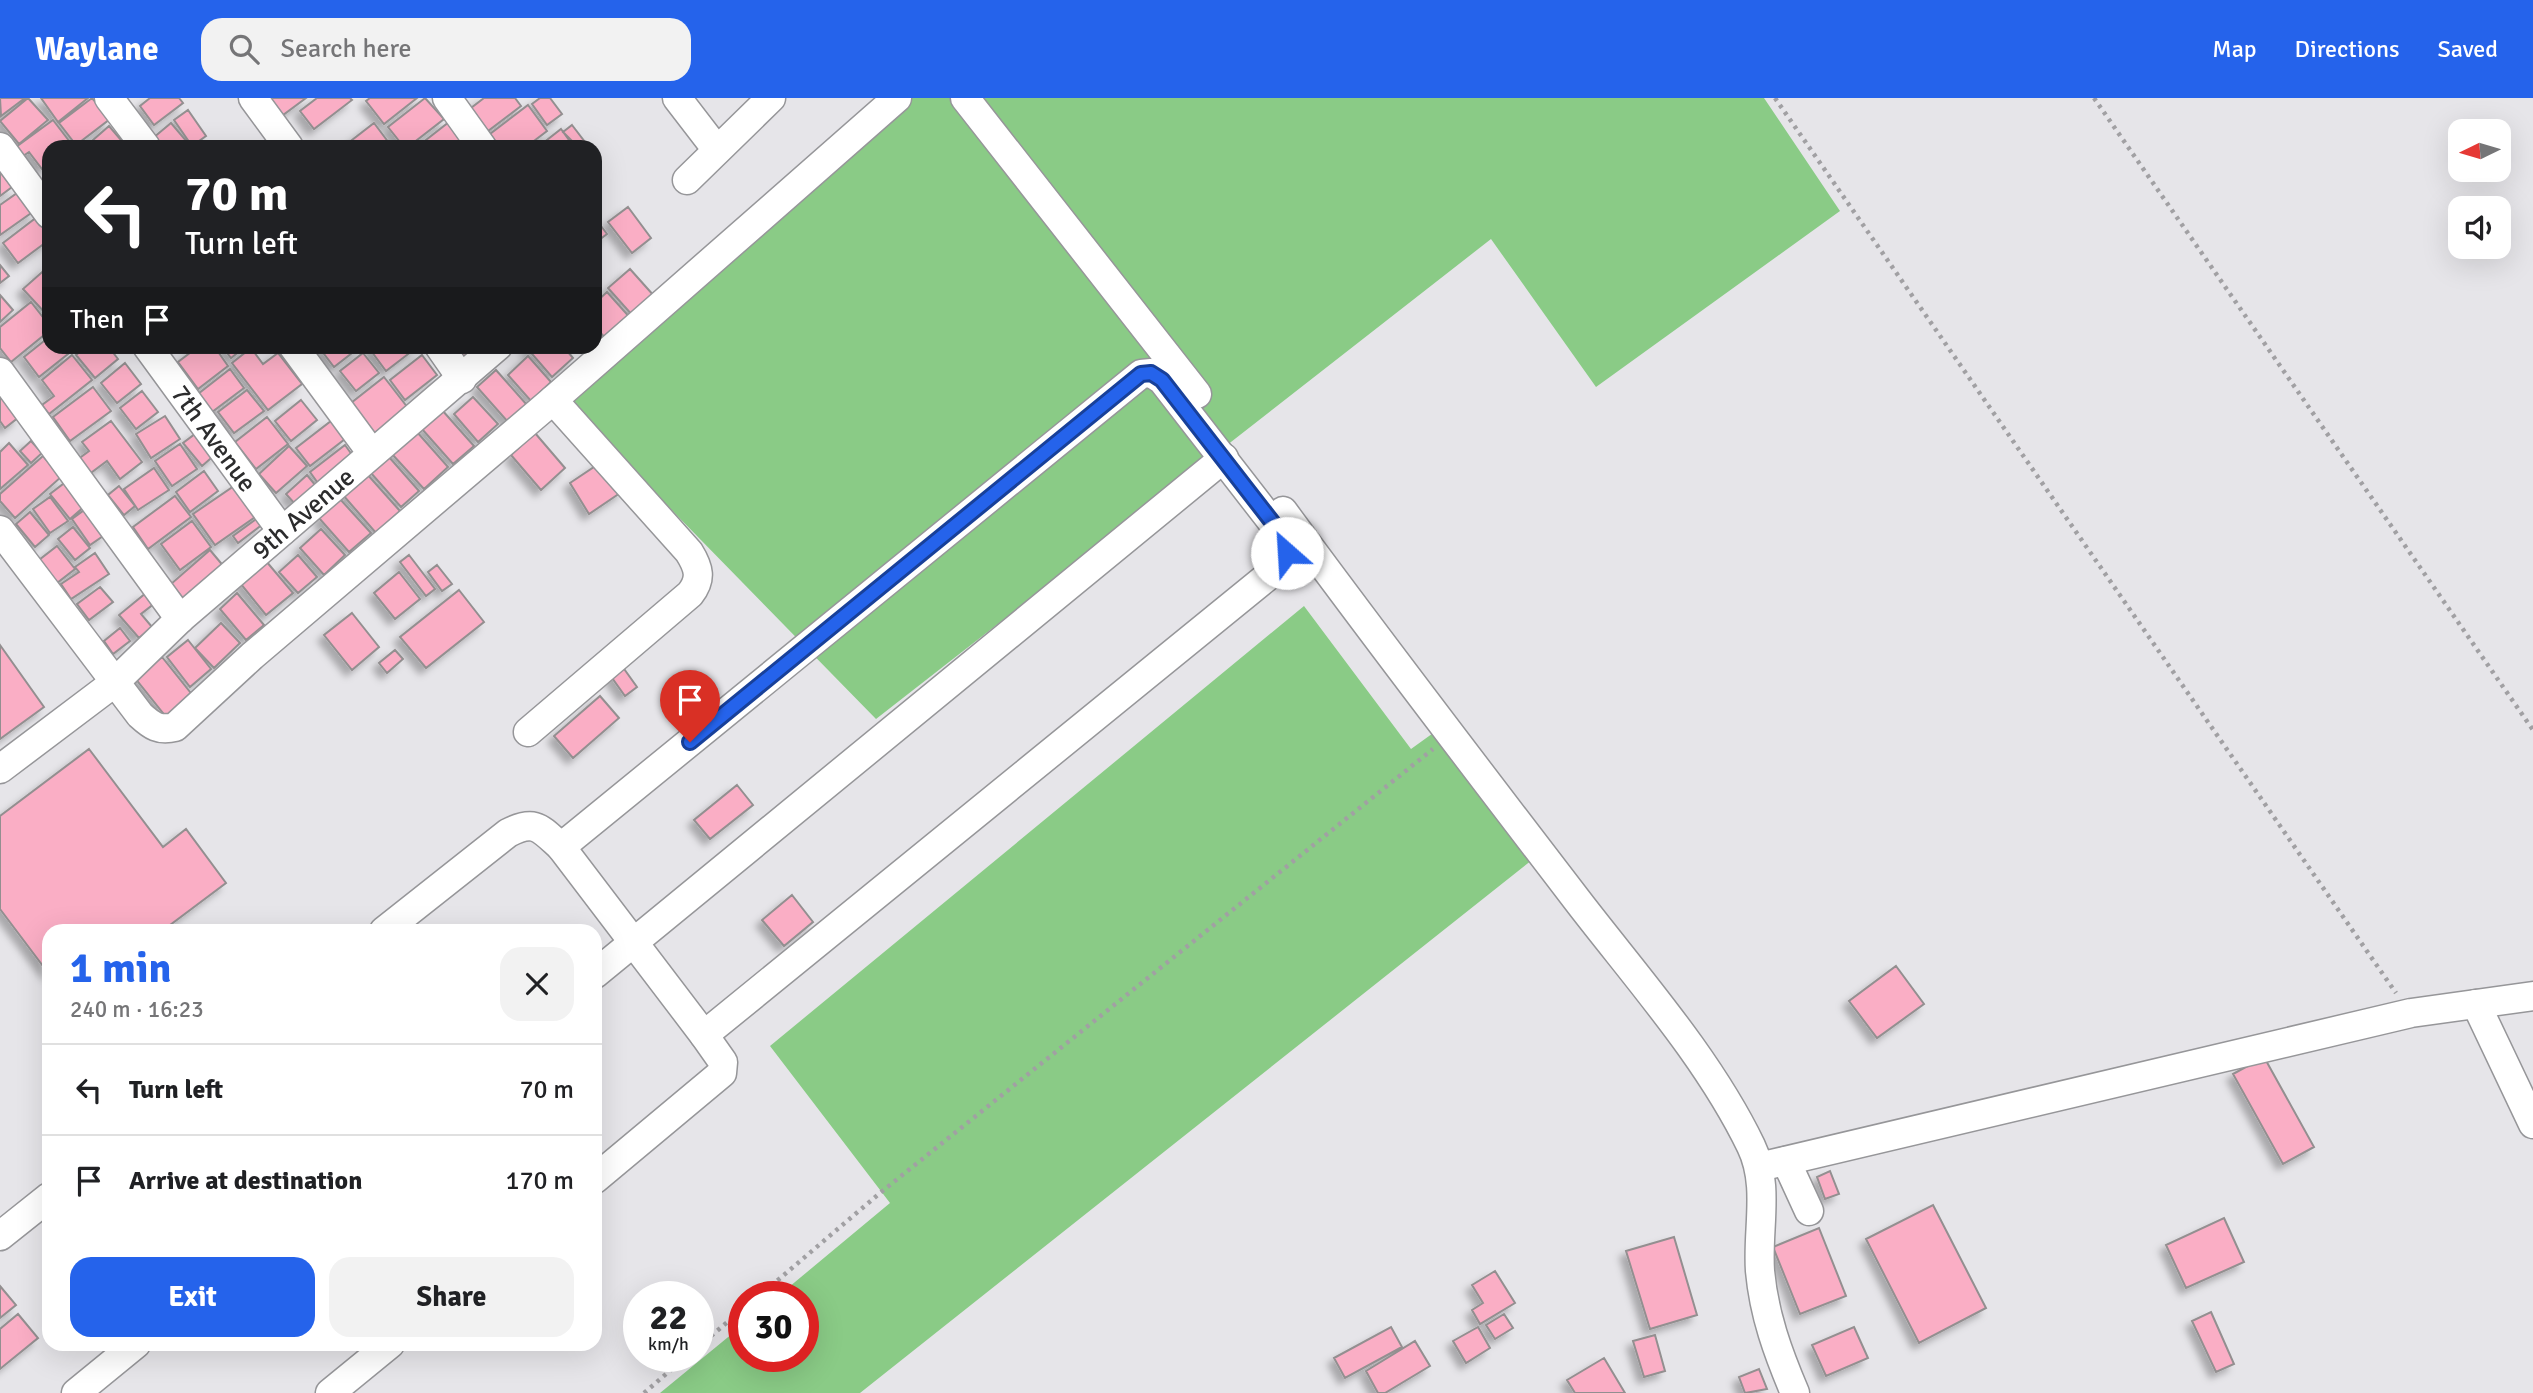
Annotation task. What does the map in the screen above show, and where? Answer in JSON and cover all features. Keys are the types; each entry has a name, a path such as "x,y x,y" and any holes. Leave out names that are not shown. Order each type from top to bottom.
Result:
{"street":[{"path":"109,98 141,140"},
{"path":"253,98 284,140"},
{"path":"447,98 477,140"},
{"path":"677,98 718,150"},
{"path":"687,180 771,98"},
{"path":"0,530 114,683 152,726 163,730 175,727 252,656 553,400 897,98"},
{"path":"965,98 1197,394 1451,735 1661,1005 1732,1114 1759,1167 1759,1242 1763,1297 1776,1349 1795,1393"},
{"path":"0,148 42,205"},
{"name":"7th Avenue","path":"153,354 282,531"},
{"path":"299,354 371,453"},
{"path":"445,354 463,379"},
{"name":"9th Avenue","path":"0,769 114,683 180,619 490,354"},
{"path":"0,372 180,619"},
{"path":"561,847 1141,374 1151,373 1162,380 1224,458 1283,536 1287,553 1279,566 705,1035"},
{"path":"528,732 690,594 698,584 699,574 688,552 553,400"},
{"path":"602,968 1224,458"},
{"path":"393,924 508,833 523,825 537,826 561,847 723,1062 722,1073 602,1173"},
{"path":"1759,1167 2411,1013 2533,996"},
{"path":"2476,1004 2533,1124"},
{"path":"1786,1161 1809,1211"},
{"path":"0,1236 42,1203"},
{"path":"76,1393 127,1351"},
{"path":"330,1393 381,1351"}],"path":[{"path":"1775,98 2411,1013"},
{"path":"2094,98 2533,730"},
{"path":"777,1281 1114,1003 1451,735"},
{"path":"714,1333 728,1322"},
{"path":"644,1393 668,1372"}],"green space":[{"path":"908,98 1764,98 1840,211 1596,387 1491,239 876,719 565,401"},
{"path":"1304,606 1411,749 1436,731 1532,860 860,1393 660,1393 686,1372 714,1372 714,1349 728,1337 728,1372 819,1372 819,1281 796,1281 890,1203 770,1046"}],"building":[{"path":"0,98 25,98 1,116"},
{"path":"28,98 48,120 19,144 0,121"},
{"path":"41,98 88,98 58,122"},
{"path":"92,98 110,119 83,140 72,140 59,123"},
{"path":"150,98 179,98 183,103 154,125 140,106"},
{"path":"270,98 306,98 283,115"},
{"path":"317,98 352,100 314,129 300,111"},
{"path":"370,98 417,98 384,124 366,101"},
{"path":"425,98 444,119 417,140 398,140 388,127"},
{"path":"484,98 515,98 521,106 488,131 471,108"},
{"path":"540,98 550,98 562,114 547,125 532,104"},
{"path":"528,105 547,131 535,140 495,140 490,134"},
{"path":"188,110 206,136 200,140 188,140 174,120"},
{"path":"53,120 68,140 42,140 42,169 29,152 23,156 16,147"},
{"path":"449,122 462,140 426,140"},
{"path":"171,123 185,140 155,140 153,138"},
{"path":"374,123 387,140 352,140"},
{"path":"572,125 583,140 571,140 563,132"},
{"path":"109,126 121,140 93,140"},
{"path":"561,129 569,140 547,140"},
{"path":"0,172 12,187 0,196"},
{"path":"20,191 34,211 0,235 0,205"},
{"path":"628,207 651,238 632,253 608,222"},
{"path":"37,217 42,224 42,245 18,263 3,243"},
{"path":"0,265 9,276 0,283"},
{"path":"630,269 655,297 633,316 608,288"},
{"path":"42,272 42,310 23,289"},
{"path":"607,292 633,321 609,342 602,334 602,297"},
{"path":"0,295 13,310 0,322"},
{"path":"31,302 42,316 42,337 11,362 0,348 0,327"},
{"path":"42,343 42,354 68,354 39,377 24,357"},
{"path":"114,354 118,359 95,378 76,355"},
{"path":"188,354 220,354 228,366 198,389 178,362"},
{"path":"243,354 256,354 263,364 279,354 302,384 268,410 232,363"},
{"path":"324,354 351,354 334,367"},
{"path":"364,354 379,373 356,391 340,371"},
{"path":"373,354 408,354 386,371"},
{"path":"532,354 570,354 573,358 552,377"},
{"path":"72,355 92,380 49,414 42,405 54,396 42,380"},
{"path":"422,355 437,375 405,400 390,380"},
{"path":"528,356 551,382 531,401 508,375"},
{"path":"125,363 141,384 117,403 101,383"},
{"path":"230,369 244,388 212,412 198,394"},
{"path":"496,370 527,405 508,422 477,387"},
{"path":"384,377 408,408 374,434 351,403"},
{"path":"93,387 111,411 70,441 53,417"},
{"path":"247,390 264,411 234,433 218,412"},
{"path":"142,391 158,412 136,429 120,408"},
{"path":"0,394 19,417 5,428 0,421"},
{"path":"473,397 498,424 478,442 454,414"},
{"path":"301,400 317,420 291,441 275,421"},
{"path":"442,410 474,446 453,464 422,429"},
{"path":"165,416 180,439 151,458 136,434"},
{"path":"267,417 288,444 256,469 235,442"},
{"path":"111,421 142,462 120,479 107,461 88,475 77,460 89,451 82,442"},
{"path":"331,421 345,439 310,466 296,448"},
{"path":"199,431 217,453 202,466 183,443"},
{"path":"417,432 448,467 424,489 392,454"},
{"path":"535,433 565,468 541,490 511,455"},
{"path":"31,441 42,453 31,463 20,451"},
{"path":"9,443 28,465 0,489 0,452"},
{"path":"180,444 197,469 172,486 155,461"},
{"path":"345,445 355,459 320,486 310,472"},
{"path":"289,446 307,466 276,493 259,474"},
{"path":"43,456 61,477 15,518 0,501 0,494"},
{"path":"389,457 419,491 401,507 371,473"},
{"path":"603,461 623,491 589,514 570,483"},
{"path":"154,468 169,490 138,510 124,489"},
{"path":"204,471 218,491 190,512 176,492"},
{"path":"367,474 400,511 376,533 343,495"},
{"path":"307,475 316,486 295,504 286,494"},
{"path":"67,481 86,505 70,519 50,494"},
{"path":"237,484 258,515 215,545 193,514"},
{"path":"119,486 135,506 124,515 108,495"},
{"path":"175,496 191,517 148,549 133,527"},
{"path":"50,497 68,521 50,533 33,509"},
{"path":"340,499 371,533 349,552 319,518"},
{"path":"87,508 106,534 90,545 72,519"},
{"path":"30,512 49,535 35,547 16,524"},
{"path":"259,517 263,524 238,543 233,536"},
{"path":"192,521 211,547 180,570 161,544"},
{"path":"73,527 90,548 75,560 58,539"},
{"path":"321,529 345,555 324,575 300,548"},
{"path":"57,546 75,569 57,583 39,560"},
{"path":"210,550 225,568 186,602 171,584"},
{"path":"95,553 109,574 71,599 61,584 79,572 75,567"},
{"path":"298,555 317,577 298,593 279,572"},
{"path":"409,555 435,589 426,596 400,562"},
{"path":"266,561 293,593 266,615 240,583"},
{"path":"437,565 452,584 442,591 428,572"},
{"path":"399,572 420,599 395,619 374,593"},
{"path":"100,587 113,602 89,620 77,604"},
{"path":"459,590 484,622 426,668 400,637"},
{"path":"146,593 155,603 141,614 152,627 139,638 119,615"},
{"path":"237,593 264,625 246,640 220,609"},
{"path":"352,613 379,647 352,670 324,635"},
{"path":"221,623 240,643 214,668 195,648"},
{"path":"120,628 130,641 113,654 104,641"},
{"path":"188,640 211,669 190,687 167,657"},
{"path":"0,645 44,707 0,739"},
{"path":"395,650 403,659 387,673 379,663"},
{"path":"162,657 194,697 167,718 135,678"},
{"path":"622,666 637,687 625,696 610,675"},
{"path":"600,696 619,718 573,758 554,736"},
{"path":"89,749 163,847 186,829 226,883 171,924 42,924 42,965 0,909 0,816"},
{"path":"737,785 753,805 710,839 694,820"},
{"path":"792,895 813,922 784,946 762,920"},
{"path":"1896,966 1924,1004 1877,1038 1849,1001"},
{"path":"2264,1057 2314,1147 2283,1164 2233,1074"},
{"path":"1830,1171 1839,1194 1825,1199 1817,1177"},
{"path":"1933,1205 1986,1308 1919,1343 1866,1239"},
{"path":"2224,1218 2244,1262 2186,1288 2166,1245"},
{"path":"1819,1228 1846,1296 1800,1314 1773,1247"},
{"path":"1674,1237 1697,1315 1650,1329 1626,1251"},
{"path":"1495,1271 1515,1303 1480,1324 1472,1310 1483,1303 1472,1285"},
{"path":"0,1286 16,1305 0,1318"},
{"path":"2211,1312 2234,1364 2216,1372 2192,1321"},
{"path":"18,1314 38,1338 0,1369 0,1329"},
{"path":"1504,1314 1513,1328 1495,1339 1486,1325"},
{"path":"1391,1327 1402,1347 1345,1378 1334,1358"},
{"path":"1478,1327 1490,1348 1466,1363 1453,1341"},
{"path":"1854,1327 1868,1358 1826,1376 1812,1345"},
{"path":"1655,1335 1665,1371 1644,1377 1633,1341"},
{"path":"1415,1341 1430,1366 1385,1393 1378,1393 1366,1371"},
{"path":"1604,1358 1625,1393 1575,1393 1567,1380"},
{"path":"1759,1369 1767,1389 1745,1393 1739,1377"}],"route":[{"path":"690,742 1141,374 1151,373 1162,380 1283,536 1287,553"}]}
